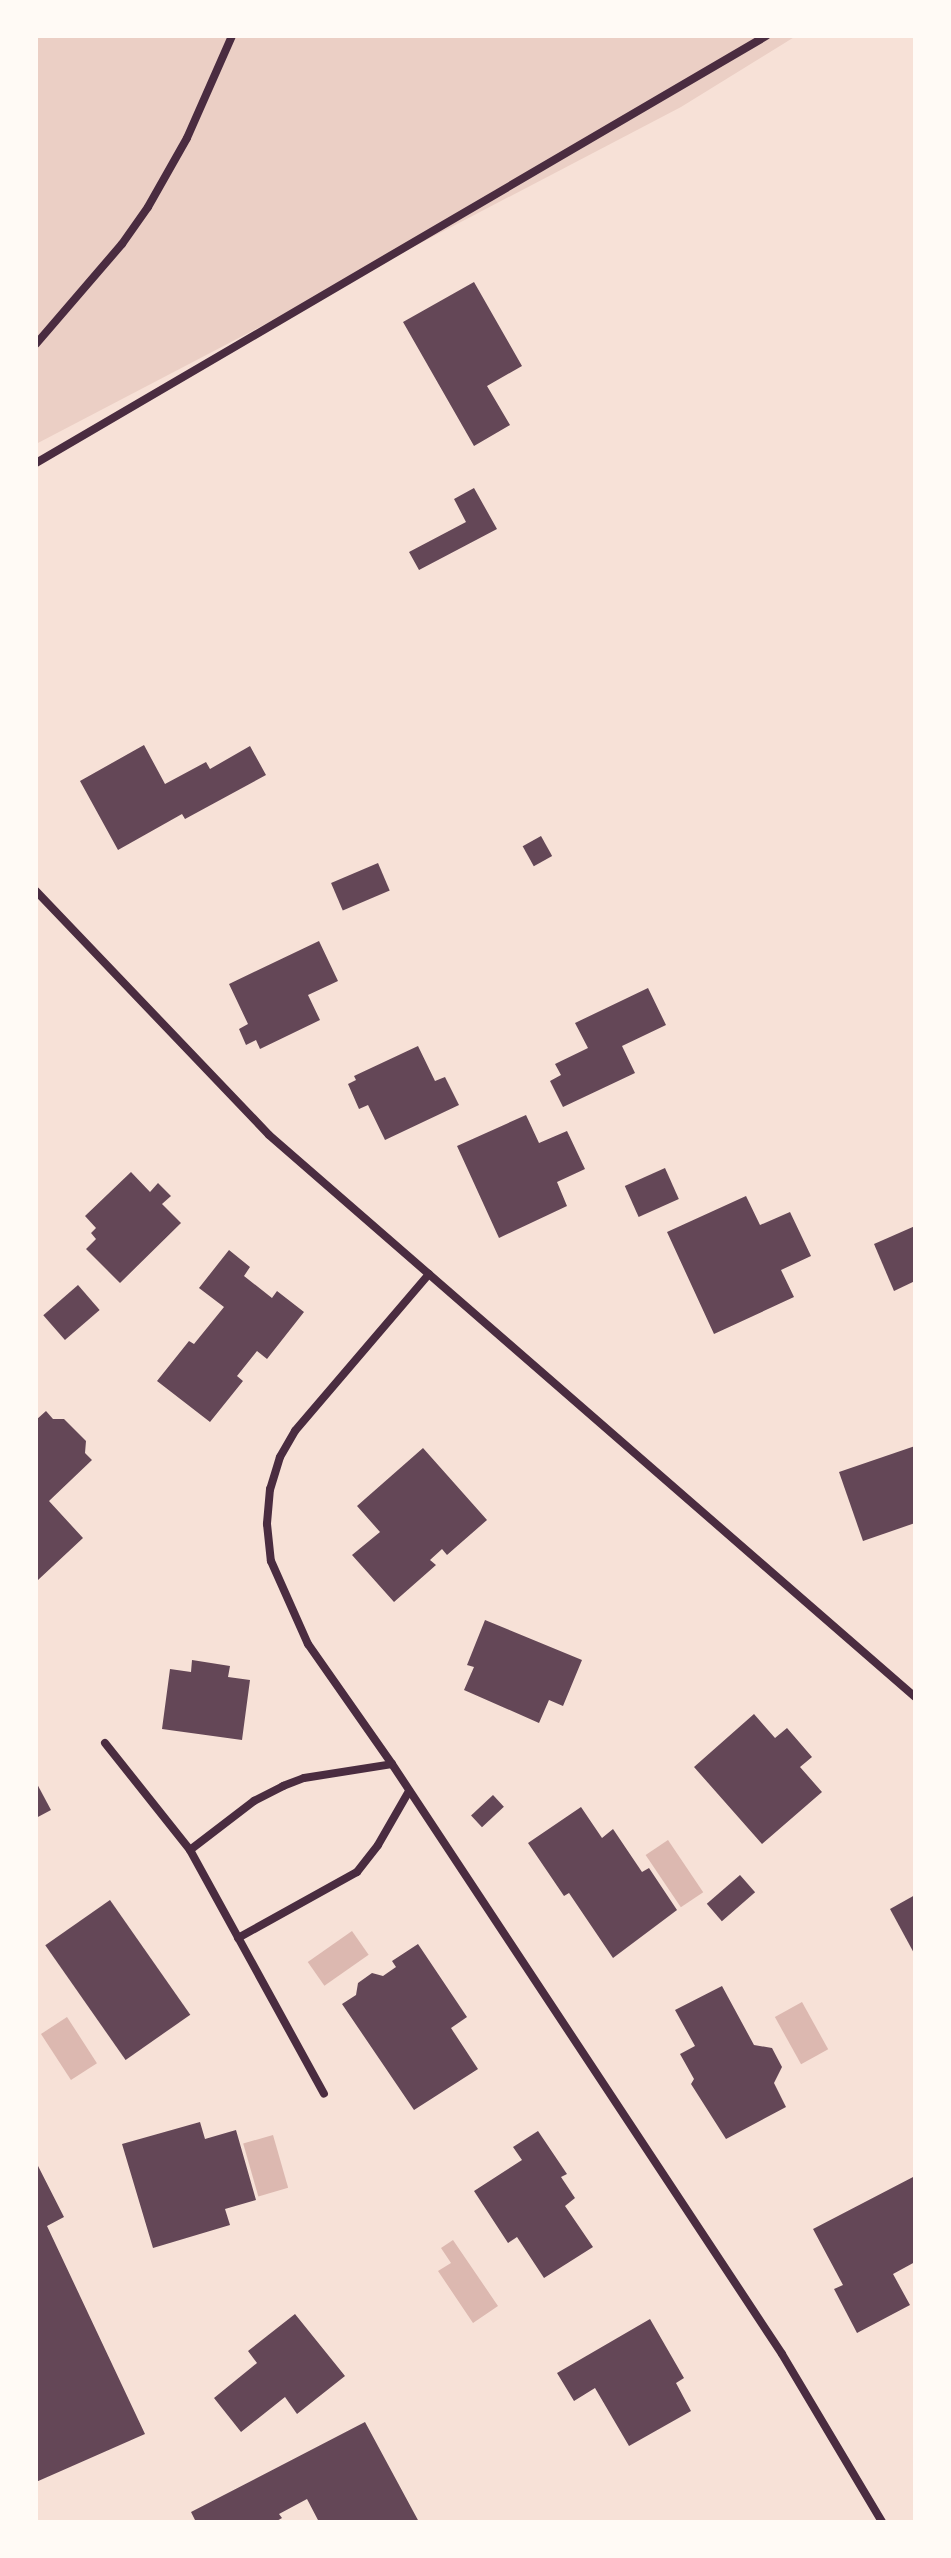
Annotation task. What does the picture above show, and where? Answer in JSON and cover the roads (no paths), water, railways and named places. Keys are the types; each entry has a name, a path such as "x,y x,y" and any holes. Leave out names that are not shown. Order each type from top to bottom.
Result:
{"street":[{"path":"36,344 122,244 148,207 187,138 232,36"},
{"path":"36,463 766,36"},
{"path":"36,891 269,1135 915,1697"},
{"path":"429,1274 295,1431 280,1457 270,1489 267,1524 271,1561 308,1644 392,1764 782,2354 882,2522"},
{"path":"105,1743 190,1850 324,2094"},
{"path":"190,1850 254,1801 283,1786 304,1778 392,1764"},
{"path":"238,1938 357,1872 378,1845 409,1791"}]}
